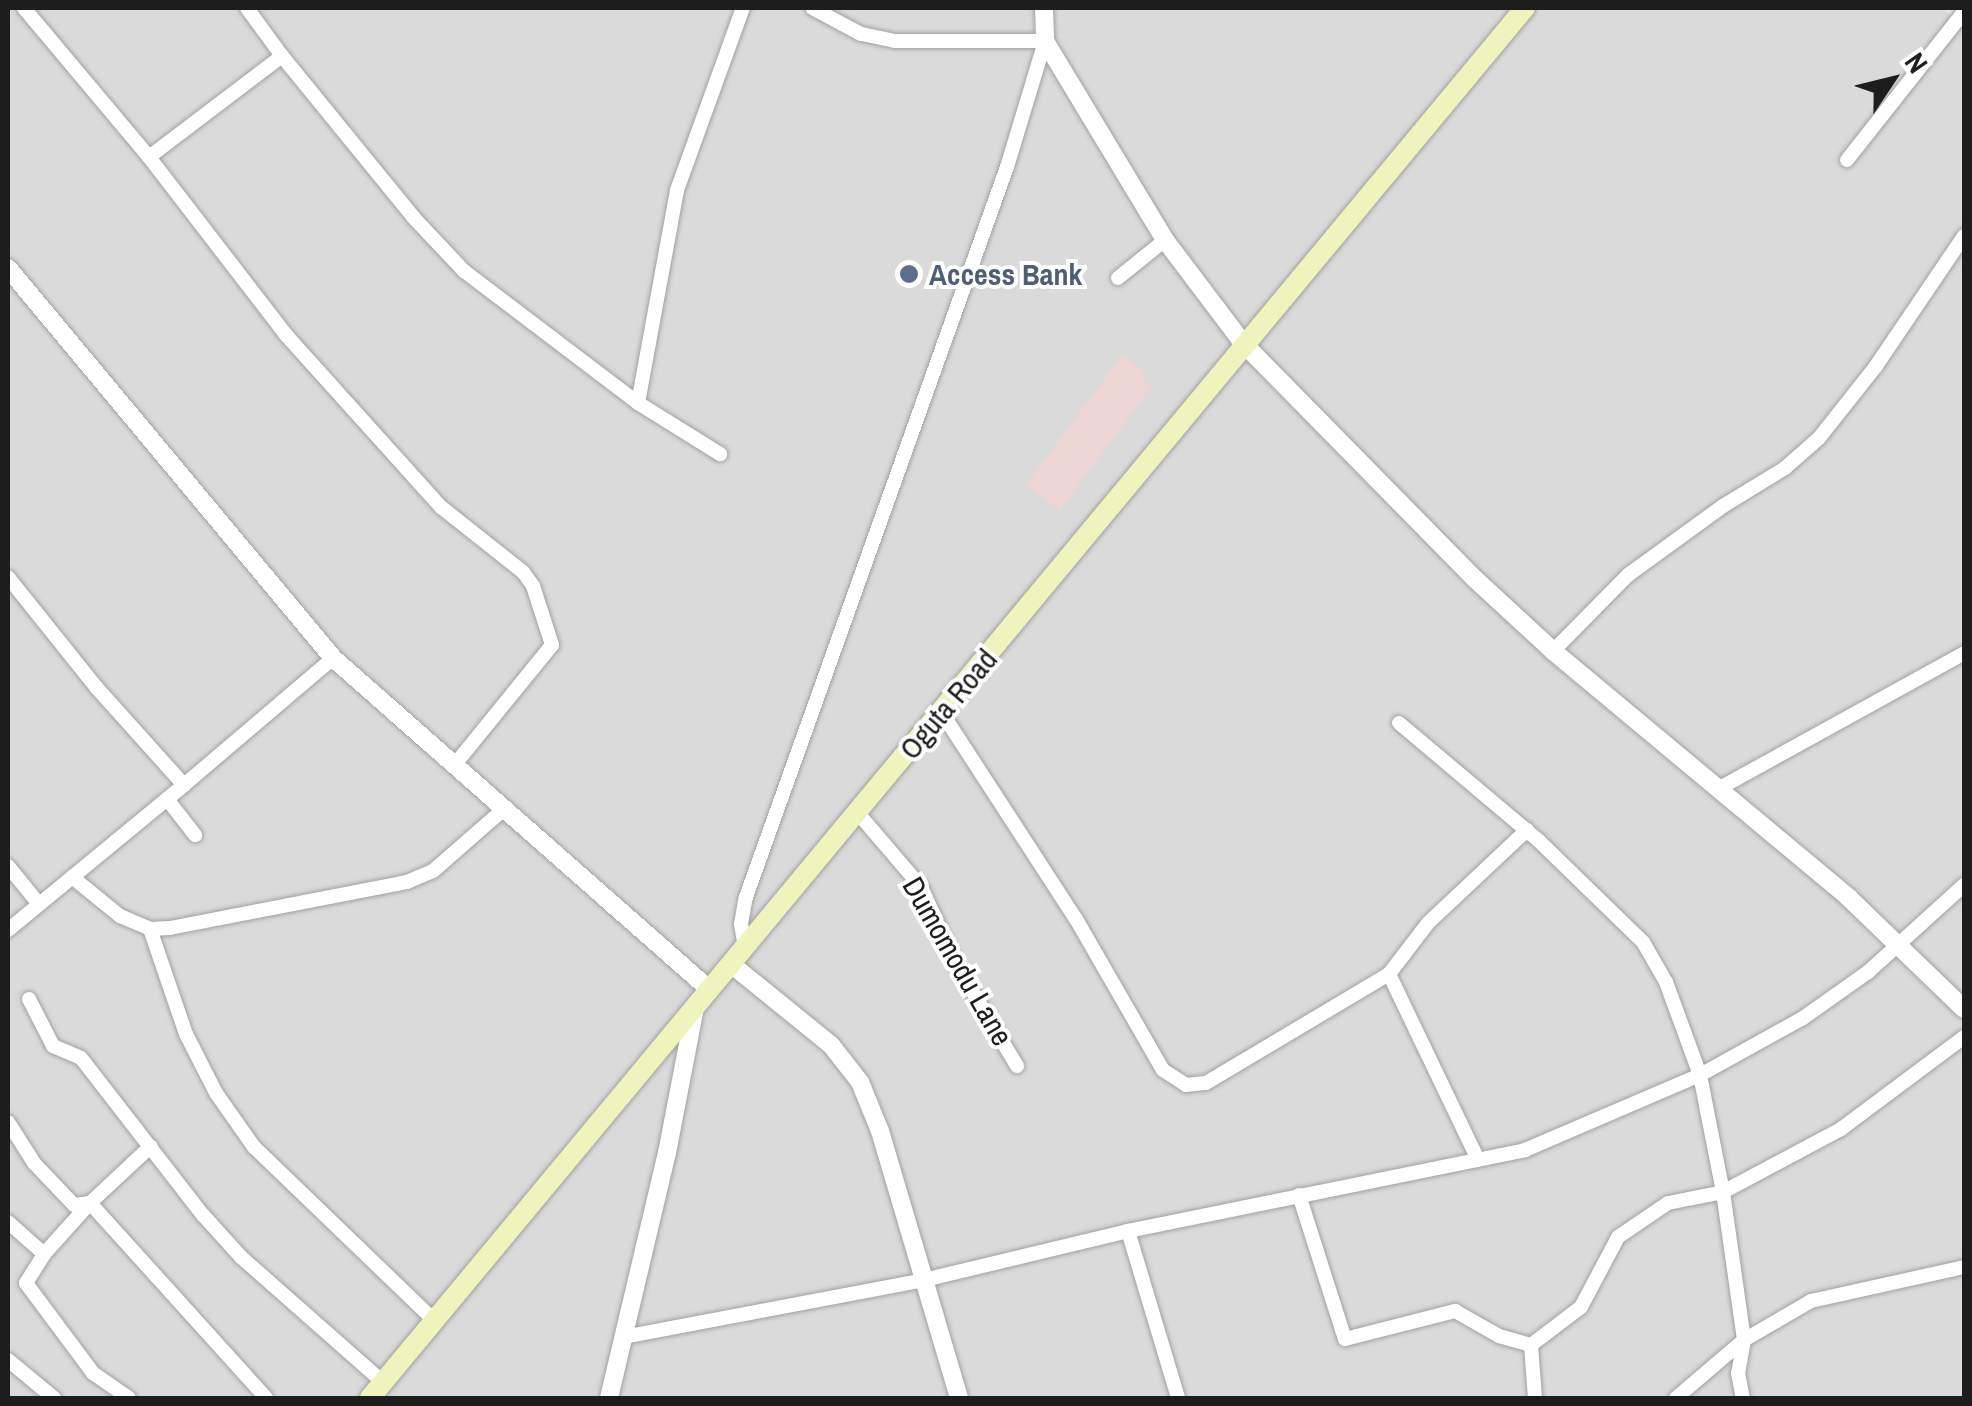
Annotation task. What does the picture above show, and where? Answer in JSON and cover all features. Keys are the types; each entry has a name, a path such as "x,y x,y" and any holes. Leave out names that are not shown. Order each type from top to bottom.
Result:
{"main road":[{"name":"Oguta Road","path":"376,1390 942,714 1243,343 1525,8"}],"street":[{"path":"24,8 149,156 286,335 441,507 523,572 533,586 552,645 456,763"},
{"path":"247,8 414,218 464,271 638,402 720,454"},
{"path":"638,402 677,190 743,8"},
{"path":"812,8 861,34 896,41 1045,41"},
{"path":"959,1398 880,1131 860,1082 831,1045 738,956 746,897 1007,166 1045,41 1044,8"},
{"path":"1847,160 1964,12"},
{"path":"1045,41 1165,240 1243,343 1475,579 1553,651 1899,944 1964,1008"},
{"path":"149,156 282,56"},
{"path":"1553,651 1628,575 1722,506 1785,468 1819,438 1876,366 1964,236"},
{"path":"1118,278 1165,240"},
{"path":"8,268 334,658 710,990"},
{"path":"8,577 96,687 184,785"},
{"path":"1718,788 1964,654"},
{"path":"8,930 334,658"},
{"path":"942,714 1076,919 1163,1070 1186,1085 1206,1083 1389,974 1428,924 1527,830"},
{"path":"1399,723 1527,830 1643,942 1666,982 1700,1075 1723,1192 1744,1340 1738,1373 1743,1398"},
{"path":"167,798 194,835"},
{"path":"72,877 120,916 150,929 294,908 407,882 434,871 505,808"},
{"name":"Dumomodu Lane","path":"857,812 922,887 965,979 1017,1066"},
{"path":"8,866 39,904"},
{"path":"623,1336 924,1280 1128,1231 1478,1160 1555,1138 1700,1075 1803,1018 1899,944 1964,885"},
{"path":"150,929 186,1034 216,1092 254,1147 434,1320"},
{"path":"1389,974 1478,1160"},
{"path":"29,999 53,1046 81,1058 241,1257 376,1390"},
{"path":"609,1398 667,1152 695,1008"},
{"path":"1531,1345 1581,1307 1618,1237 1668,1203 1723,1192 1841,1128 1964,1037"},
{"path":"8,1122 34,1163 74,1205 90,1203"},
{"path":"128,1398 93,1372 26,1283 44,1254 90,1203 151,1146"},
{"path":"1298,1195 1345,1339 1455,1311 1499,1336 1531,1345"},
{"path":"90,1203 266,1398"},
{"path":"8,1222 44,1254"},
{"path":"1128,1231 1178,1398"},
{"path":"1676,1398 1744,1340 1811,1301 1964,1268"},
{"path":"1531,1345 1535,1398"},
{"path":"8,1360 54,1398"}],"shaded area":[{"path":"8,8 1942,8 1964,26 1964,1398 8,1398"},
{"path":"1122,355 1145,372 1141,378 1152,386 1060,510 1026,485"}],"place":[{"name":"Access Bank","path":"909,274"}]}
